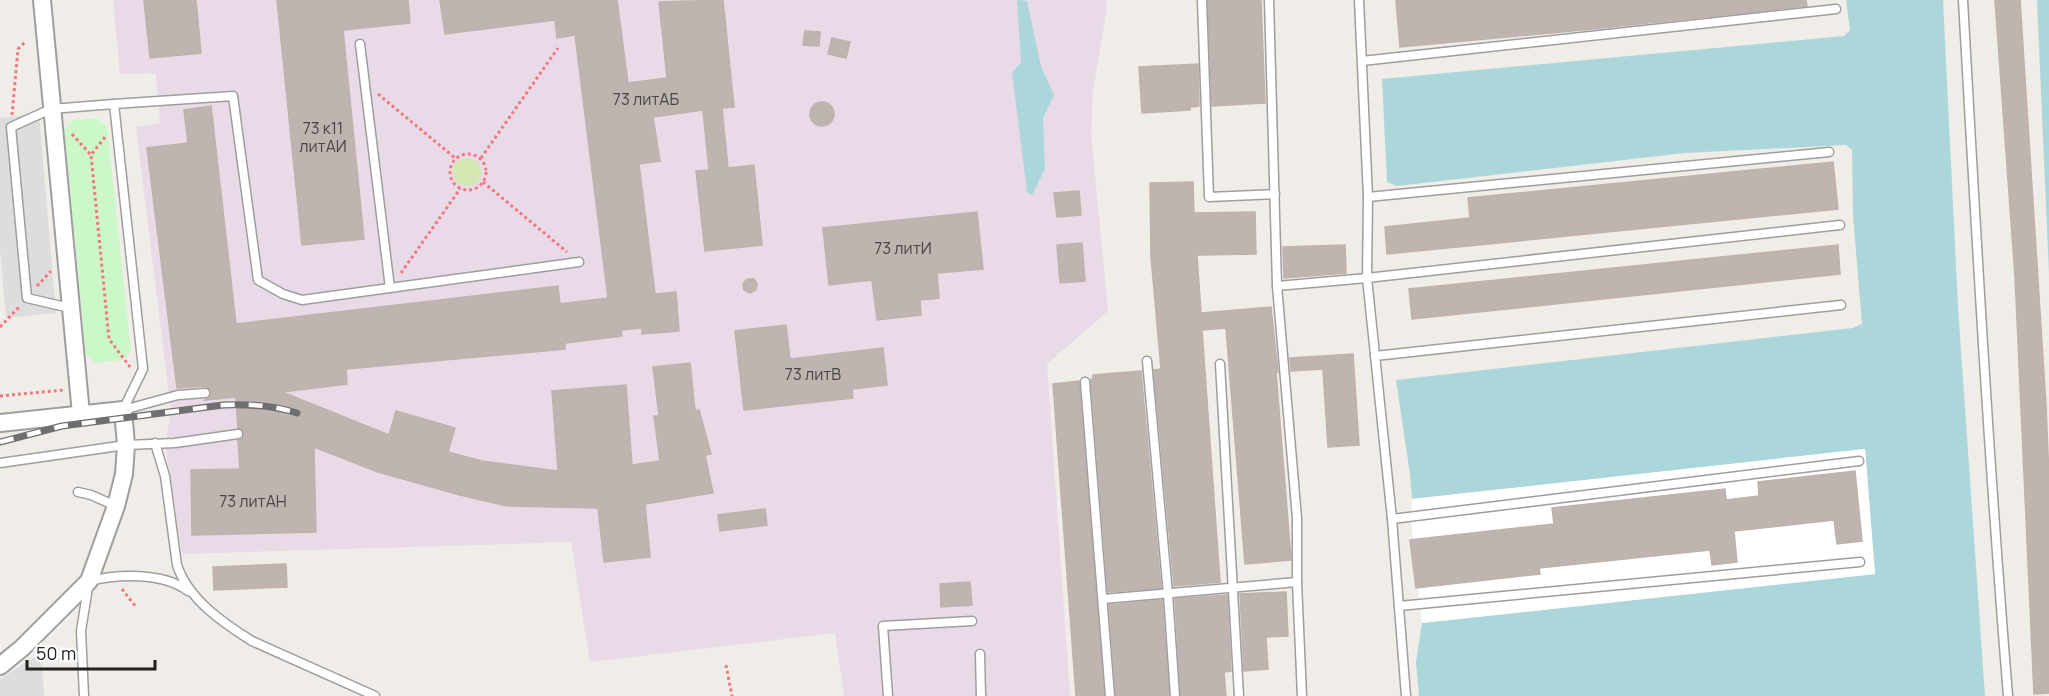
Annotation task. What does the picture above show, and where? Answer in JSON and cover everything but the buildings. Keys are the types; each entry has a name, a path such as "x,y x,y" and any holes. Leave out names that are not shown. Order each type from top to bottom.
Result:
{"street":[{"path":"42,0 81,414"},
{"path":"0,423 123,410 126,445 124,474 116,506 89,581 22,648 0,666"}],"lane":[{"path":"1202,0 1209,197 1275,195"},
{"path":"1269,0 1277,286 1297,518 1302,696"},
{"path":"1359,0 1368,197 1367,278 1392,519 1406,696"},
{"path":"1963,0 1979,297 2008,696"},
{"path":"1362,61 1836,9"},
{"path":"360,44 390,288"},
{"path":"70,308 27,298 11,127 51,110 114,104 233,96 258,280 283,294 302,300 579,262"},
{"path":"114,104 143,369 123,410"},
{"path":"1368,197 1829,152"},
{"path":"1277,286 1840,225"},
{"path":"1375,356 1842,305"},
{"path":"1147,361 1175,696"},
{"path":"1220,364 1231,588 1239,696"},
{"path":"1085,382 1110,696"},
{"path":"123,410 178,395 204,393"},
{"path":"0,463 126,445 175,443 238,434"},
{"path":"155,443 165,476 177,565 181,579 195,597"},
{"path":"1392,519 1859,462"},
{"path":"78,492 116,506"},
{"path":"1399,606 1860,562"},
{"path":"84,696 81,631 89,581 111,576 162,580 180,585 252,641 375,696"},
{"path":"1103,599 1297,582"},
{"path":"888,696 883,626 972,621"},
{"path":"980,654 981,696"}],"path":[{"path":"11,127 18,50 25,42"},
{"path":"481,158 558,48"},
{"path":"365,83 455,158"},
{"path":"116,124 91,155 109,339 138,378"},
{"path":"463,154 473,154 481,158 486,170 483,182 473,190 460,189 451,180 449,169 455,158 463,154"},
{"path":"483,182 579,262"},
{"path":"390,288 460,189"},
{"path":"0,396 78,388"},
{"path":"111,576 136,607"},
{"path":"726,665 732,696"}],"shaded area":[{"path":"113,0 1106,0 1107,8 1093,90 1091,134 1108,311 1047,364 1070,696 844,696 835,633 590,662 571,542 182,554 165,444 171,412 136,127 160,123 156,73 120,74"},
{"path":"39,114 56,313 6,318 0,250 0,118"},
{"path":"41,653 44,696 0,696 0,679"}],"green space":[{"path":"97,118 107,127 131,351 123,360 95,363 86,354 64,130 73,120"},
{"path":"467,158 477,162 481,172 477,182 467,186 457,182 453,172 457,162"}],"water":[{"path":"1017,0 1027,1 1041,66 1054,95 1043,118 1045,169 1032,195 1027,192 1012,73 1021,62"},
{"path":"1846,0 1943,0 1958,307 1985,696 1419,696 1416,662 1422,623 1875,574 1865,449 1412,499 1396,380 1853,328 1862,324 1853,215 1852,150 1846,145 1685,153 1397,186 1387,182 1382,79 1844,36 1850,30"},
{"path":"2037,0 2049,0 2049,274"}],"pier":[{"path":"1865,449 1875,574 1422,623 1411,521 1412,499"}],"railway":[{"path":"0,442 62,426 223,405 279,408 297,413"}]}
